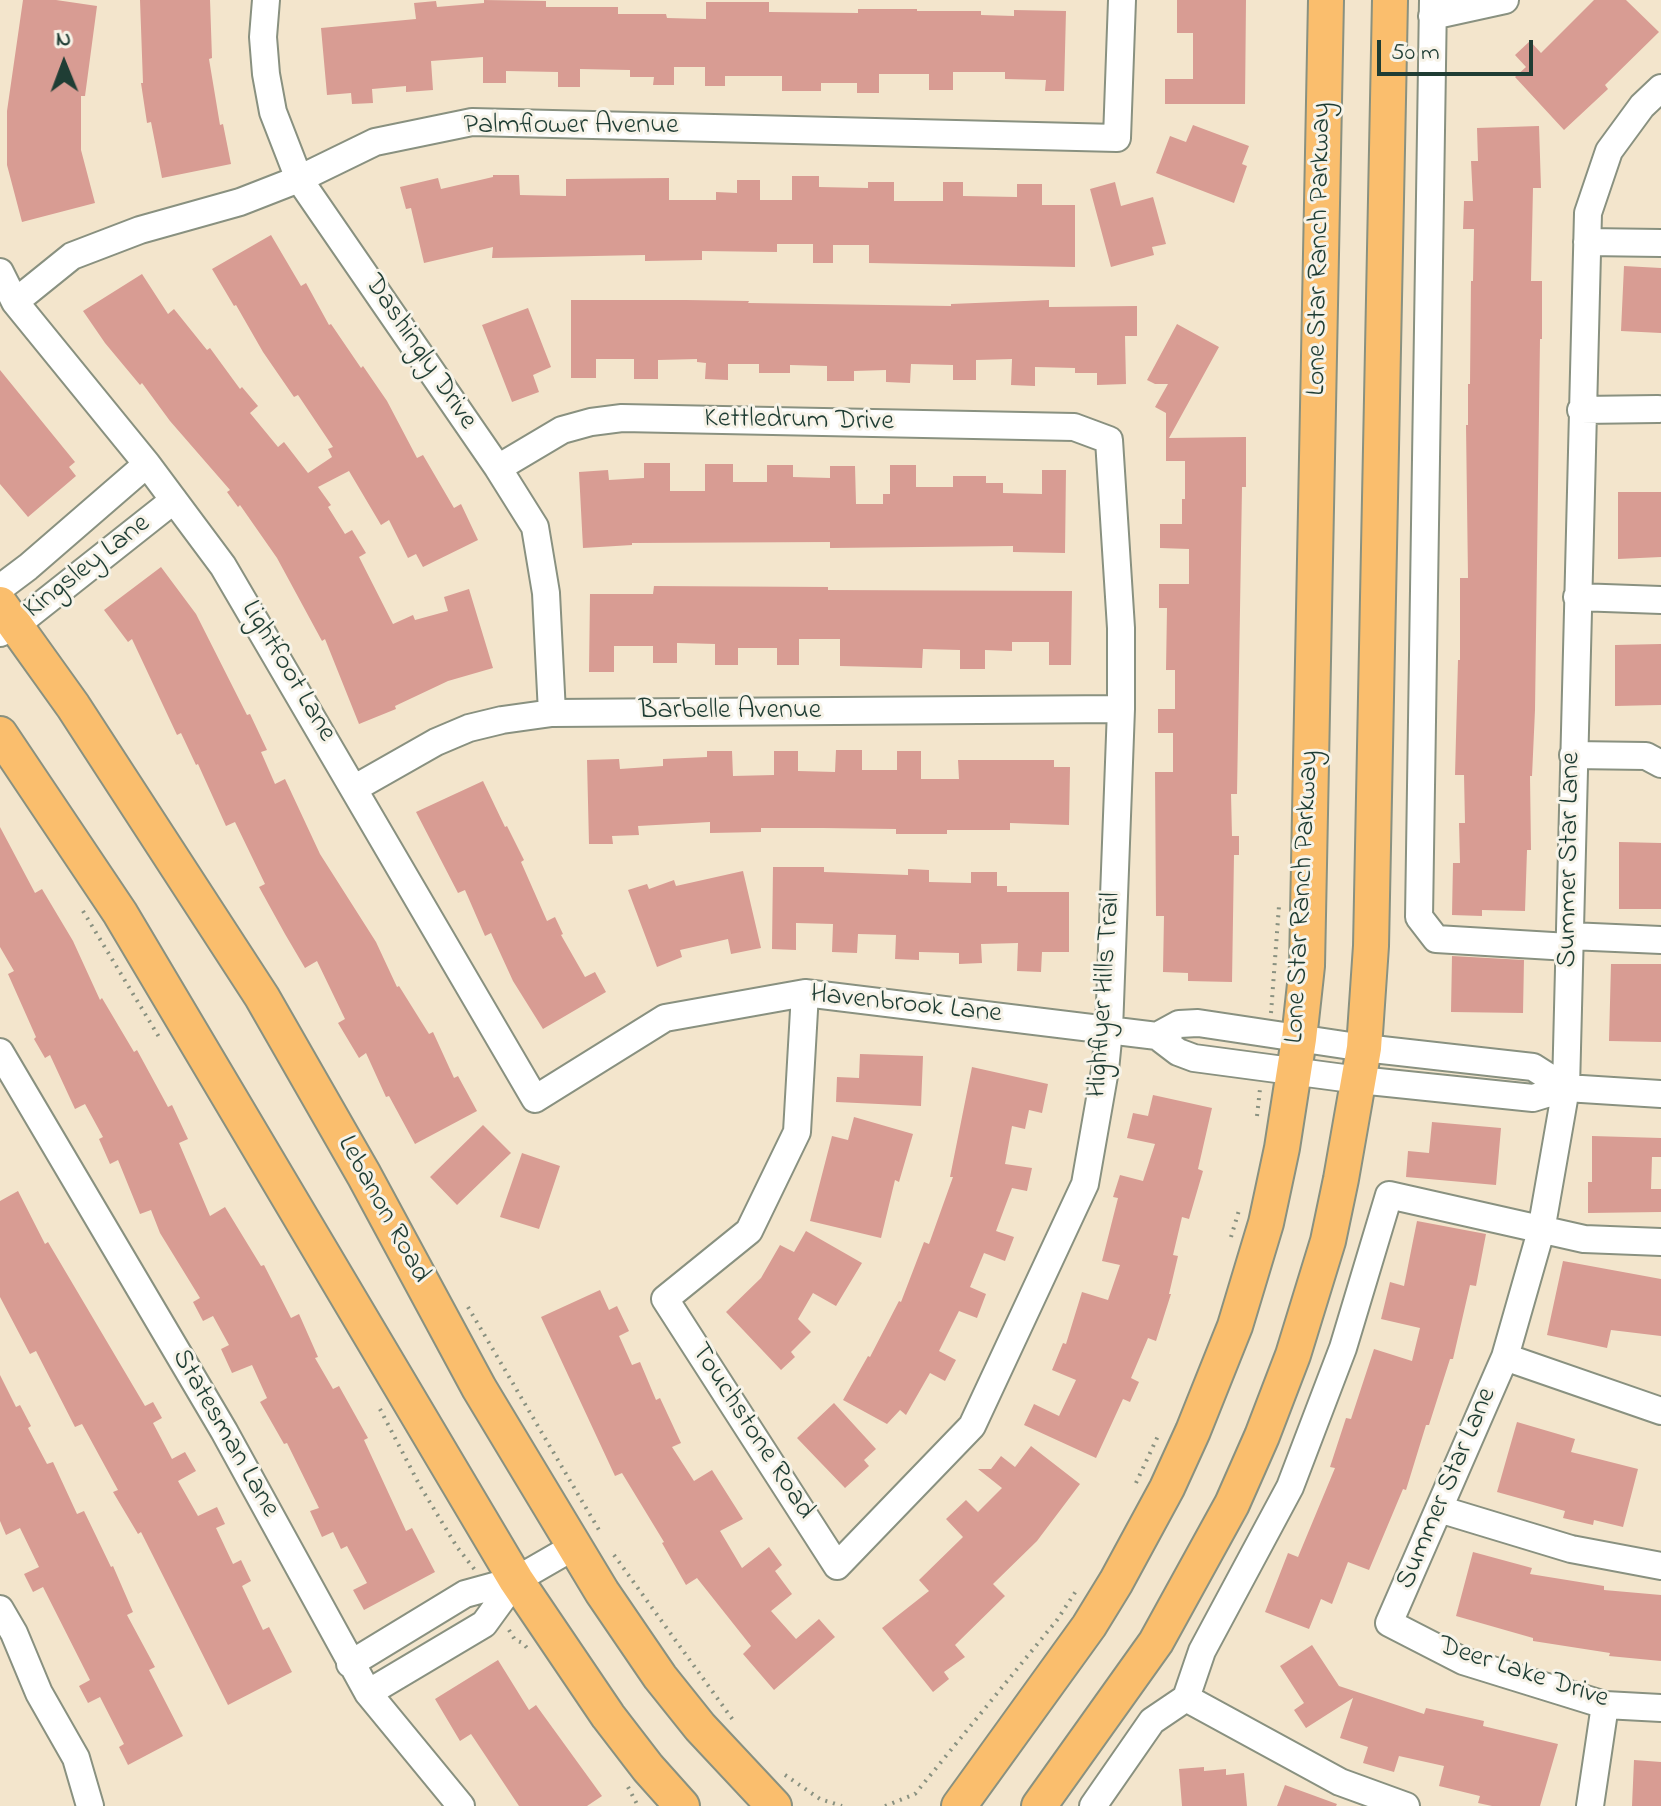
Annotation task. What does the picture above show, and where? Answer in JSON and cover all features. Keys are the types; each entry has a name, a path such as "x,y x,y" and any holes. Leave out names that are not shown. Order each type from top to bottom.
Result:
{"main road":[{"name":"Lone Star Ranch Parkway","path":"959,1806 1065,1660 1147,1526 1193,1431 1235,1326 1253,1269 1282,1148 1281,1053 1307,966 1326,0"},
{"path":"1039,1806 1156,1642 1232,1504 1272,1411 1312,1298 1334,1210 1361,1064 1373,897 1390,0"},
{"name":"Lebanon Road","path":"5,621 73,706 262,997 364,1175 479,1388 602,1592 660,1677 700,1727 774,1806"},
{"path":"0,734 120,913 516,1580 601,1705 648,1768 682,1806"}],"street":[{"name":"Dashingly Drive","path":"266,0 263,37 273,112 299,179 498,468 535,527 546,593 552,713"},
{"name":"Palmflower Avenue","path":"15,302 72,256 140,230 240,202 299,179 375,142 472,122 1117,138 1122,0"},
{"path":"1505,0 1432,8 1419,917 1436,939 1569,942 1661,940"},
{"name":"Summer Star Lane","path":"1389,1623 1505,1357 1541,1231 1566,1088 1588,213 1609,151 1642,106 1661,88"},
{"path":"1587,242 1661,243"},
{"name":"Lightfoot Lane","path":"0,272 15,302 147,464 223,566 535,1099"},
{"path":"1581,410 1658,409"},
{"name":"Kettledrum Drive","path":"498,468 562,430 622,418 1074,427 1109,440"},
{"name":"Highflyer Hills Trail","path":"837,1566 972,1426 1085,1184 1109,1030 1121,709 1121,628 1109,440"},
{"name":"Kingsley Lane","path":"0,588 147,464"},
{"name":"Kingsley Lane","path":"5,621 174,500"},
{"path":"1577,597 1661,600"},
{"name":"Barbelle Avenue","path":"355,788 436,742 469,728 552,713 1121,709"},
{"path":"1573,755 1646,756 1661,764"},
{"name":"Havenbrook Lane","path":"535,1099 665,1018 805,993 1157,1036 1179,1024 1198,1023 1281,1053 1361,1064 1533,1098 1566,1088 1661,1094"},
{"name":"Touchstone Road","path":"805,993 797,1132 749,1231 665,1299 837,1566"},
{"name":"Statesman Lane","path":"0,1052 224,1431 350,1664 368,1693 459,1805"},
{"path":"1093,1806 1152,1721 1186,1698 1202,1651 1290,1487 1343,1348 1389,1195 1584,1239 1661,1242"},
{"path":"1505,1357 1661,1411"},
{"path":"1439,1509 1571,1549 1661,1566"},
{"path":"350,1664 465,1594 516,1580 575,1546"},
{"path":"368,1693 484,1624 516,1580"},
{"path":"0,1609 14,1633 39,1693 76,1758 90,1806"},
{"name":"Deer Lake Drive","path":"1389,1623 1463,1661 1605,1705 1661,1708"},
{"path":"1186,1698 1340,1782 1406,1806"},
{"path":"1590,1806 1605,1705"}],"path":[{"path":"1257,1122 1281,1053 1279,904"},
{"path":"1228,1247 1241,1203"},
{"path":"1135,1486 1161,1430"},
{"path":"885,1806 915,1794 1057,1620 1083,1581"}],"building":[{"path":"23,0 56,0 97,6 85,96 81,96 81,150 95,203 22,222 7,165 7,111"},
{"path":"140,0 210,0 212,58 209,59 220,125 223,124 231,164 162,178 151,122 147,123 141,83"},
{"path":"484,0 546,1 546,7 618,7 618,14 666,14 667,18 706,19 706,2 769,2 769,12 858,13 858,9 917,9 981,11 981,15 1014,16 1014,10 1066,11 1064,91 1045,91 1046,80 1005,79 1005,72 953,72 953,90 929,90 929,74 879,74 879,93 857,93 857,83 821,83 821,91 782,91 782,76 725,76 725,86 705,86 705,67 674,67 674,85 653,85 654,77 630,77 630,70 580,69 580,87 558,87 558,72 506,71 506,83 483,83 483,57 431,61 433,90 406,92 406,86 372,89 373,103 352,104 351,93 327,95 321,28 416,19 414,3 436,1 437,7 484,3"},
{"path":"1177,0 1246,0 1245,104 1165,104 1165,79 1193,79 1193,33 1177,33"},
{"path":"1594,0 1626,0 1659,32 1605,85 1608,89 1564,130 1515,77 1526,67 1515,55 1530,41 1541,53"},
{"path":"1193,125 1249,146 1242,164 1247,166 1234,203 1156,173 1170,136 1186,142"},
{"path":"1539,126 1541,188 1533,188 1531,281 1542,281 1542,339 1535,710 1530,776 1531,850 1527,850 1525,911 1482,910 1482,916 1452,915 1453,863 1460,863 1459,823 1465,823 1464,775 1455,775 1460,578 1468,578 1466,425 1474,229 1463,229 1464,201 1473,201 1471,161 1478,161 1477,128"},
{"path":"493,175 519,175 520,195 566,196 566,179 669,178 669,200 716,200 716,192 737,193 737,180 760,180 760,200 792,200 792,176 819,176 819,187 868,188 868,182 894,182 894,201 943,201 943,182 963,182 963,196 1017,197 1017,184 1042,184 1042,205 1075,205 1075,267 869,263 869,245 833,245 833,263 813,263 813,244 777,244 777,252 702,251 702,260 645,261 645,255 492,258 493,247 424,263 411,208 406,209 400,187 438,178 441,189"},
{"path":"1115,182 1121,206 1153,197 1166,244 1152,247 1154,255 1111,267 1090,189"},
{"path":"271,235 301,286 306,283 329,325 387,401 417,458 423,455 454,508 461,504 478,540 423,567 416,554 408,558 389,520 381,525 349,471 318,487 345,534 352,530 366,553 359,557 393,624 413,615 415,620 448,611 444,597 469,589 493,668 448,681 395,706 396,709 359,724 325,639 322,641 277,558 240,505 238,507 227,492 230,490 105,343 83,311 142,274 168,314 174,309 207,350 210,348 240,389 242,387 258,406 250,413 278,447 284,442 308,473 332,457 328,449 333,447 298,395 294,397 263,352 212,269"},
{"path":"1624,266 1661,268 1661,333 1621,331"},
{"path":"571,300 951,306 1049,300 1049,307 1137,306 1137,336 1125,336 1126,384 1097,385 1097,373 1075,373 1075,368 1035,367 1035,386 1011,385 1012,359 976,360 976,380 953,380 953,365 911,364 910,383 886,382 886,370 854,371 854,381 827,381 827,366 790,365 790,373 759,373 759,364 728,364 728,380 705,379 706,363 697,362 697,359 658,360 658,379 634,379 634,359 596,359 596,378 571,378"},
{"path":"528,308 551,367 533,375 539,392 512,402 482,325"},
{"path":"1177,324 1219,347 1169,438 1246,437 1246,487 1242,487 1237,794 1231,794 1232,836 1239,836 1239,855 1234,855 1232,982 1188,981 1188,973 1163,972 1164,916 1156,916 1155,772 1173,772 1173,733 1158,733 1158,709 1175,709 1175,670 1166,670 1167,608 1159,608 1159,584 1189,584 1189,549 1160,548 1160,524 1182,524 1185,461 1166,461 1166,413 1155,407 1168,384 1155,384 1147,380"},
{"path":"0,370 75,462 69,467 76,476 28,517 0,484"},
{"path":"644,463 670,463 670,491 705,491 705,464 733,464 733,482 767,482 767,465 793,465 793,477 830,478 830,466 855,466 856,504 883,504 883,494 890,494 890,465 916,465 916,487 953,487 953,476 986,476 986,483 1003,483 1003,493 1042,494 1042,470 1066,470 1065,553 1013,552 1013,546 830,548 830,542 632,543 583,548 579,472 608,470 609,480 644,478"},
{"path":"1618,492 1661,492 1661,557 1618,559"},
{"path":"161,567 196,614 247,715 250,714 267,750 261,752 275,784 285,779 320,854 376,942 397,987 429,1034 433,1032 454,1078 458,1076 477,1111 415,1144 389,1096 386,1097 366,1053 359,1058 338,1023 345,1019 317,961 305,968 285,934 259,887 265,884 235,822 226,826 198,764 181,733 177,735 132,639 128,642 104,610"},
{"path":"654,586 1072,591 1071,665 1049,665 1049,642 1012,642 1012,651 985,650 985,669 960,669 960,650 923,649 922,668 840,666 840,639 799,639 799,665 777,665 777,648 738,648 738,665 715,665 715,644 677,643 677,663 653,663 653,646 614,646 614,672 589,672 590,594 653,594"},
{"path":"1661,644 1661,705 1615,706 1615,645"},
{"path":"836,750 862,750 862,770 897,770 897,751 921,751 921,779 959,779 958,760 1054,760 1054,767 1070,767 1069,825 1010,823 1010,830 947,830 947,834 896,834 896,829 823,828 761,828 761,832 710,833 710,822 638,826 639,835 612,836 613,844 589,844 587,760 619,759 620,769 663,766 663,759 707,757 707,751 732,751 733,776 774,775 774,751 798,751 798,771 835,772"},
{"path":"483,781 524,860 521,862 547,921 555,917 561,935 585,977 595,972 606,992 543,1029 513,981 491,933 485,936 465,890 458,893 416,812"},
{"path":"0,827 35,893 42,889 73,941 100,1000 102,998 134,1052 137,1050 168,1107 172,1105 188,1139 179,1143 210,1216 225,1207 261,1266 264,1265 291,1318 299,1314 318,1357 315,1358 333,1389 339,1386 368,1438 364,1440 406,1531 412,1528 435,1572 364,1610 353,1590 367,1583 347,1546 341,1549 333,1532 322,1537 310,1511 319,1508 287,1443 284,1444 260,1402 267,1398 252,1365 232,1373 221,1349 229,1345 213,1316 203,1321 193,1302 200,1298 160,1233 151,1210 140,1214 118,1160 110,1164 99,1139 103,1137 85,1104 75,1109 50,1055 45,1058 34,1039 36,1037 8,974 14,971 0,947"},
{"path":"1619,842 1661,843 1661,909 1619,909"},
{"path":"773,867 824,867 824,872 908,875 908,869 929,870 929,882 971,883 971,872 997,872 997,886 1007,886 1007,892 1069,892 1069,952 1042,952 1041,972 1017,971 1018,943 981,944 982,963 959,964 959,953 919,952 919,960 895,959 896,935 858,934 857,953 832,952 833,924 796,923 796,950 772,949"},
{"path":"743,871 761,948 731,954 728,939 680,950 682,957 657,967 628,890 647,884 649,889 674,880 676,886"},
{"path":"1452,956 1524,960 1523,1013 1451,1012"},
{"path":"1611,964 1661,964 1661,1042 1609,1041"},
{"path":"860,1054 923,1056 921,1106 836,1102 837,1077 859,1078"},
{"path":"972,1067 1048,1084 1042,1113 1029,1110 1025,1129 1012,1126 1005,1164 1032,1168 1027,1191 1012,1188 996,1231 1014,1237 1005,1261 984,1253 970,1287 986,1294 977,1318 959,1311 939,1351 956,1360 945,1381 930,1373 906,1415 900,1410 887,1424 843,1400 901,1302 924,1242 929,1244 953,1177 950,1177"},
{"path":"1153,1095 1212,1108 1198,1169 1203,1171 1189,1219 1182,1217 1173,1255 1178,1256 1171,1294 1156,1341 1148,1338 1131,1378 1139,1382 1130,1402 1123,1399 1096,1458 1024,1425 1034,1404 1059,1416 1076,1380 1052,1370 1063,1343 1066,1344 1082,1292 1108,1300 1120,1265 1102,1261 1118,1198 1113,1197 1120,1175 1143,1181 1155,1144 1127,1138 1133,1113 1148,1116"},
{"path":"854,1117 913,1134 899,1182 895,1180 881,1238 810,1221 832,1136 848,1140"},
{"path":"1432,1122 1501,1128 1496,1185 1406,1177 1408,1151 1429,1153"},
{"path":"483,1125 511,1153 457,1205 430,1177"},
{"path":"1592,1136 1661,1138 1661,1157 1652,1157 1651,1189 1661,1189 1661,1212 1588,1213"},
{"path":"522,1153 560,1166 539,1229 500,1217"},
{"path":"18,1191 45,1244 48,1242 145,1406 153,1402 162,1418 153,1423 172,1459 185,1452 196,1471 178,1481 198,1516 217,1507 225,1524 216,1528 233,1564 241,1560 251,1581 242,1586 263,1630 269,1627 292,1672 228,1705 141,1532 138,1534 113,1492 118,1490 82,1424 75,1427 36,1351 30,1354 0,1297 0,1201"},
{"path":"1417,1221 1486,1234 1476,1286 1470,1285 1453,1359 1450,1359 1429,1425 1426,1425 1406,1490 1403,1489 1369,1570 1348,1562 1332,1604 1321,1599 1309,1629 1265,1612 1288,1553 1298,1557 1335,1468 1330,1467 1346,1418 1351,1419 1374,1349 1412,1361 1420,1328 1381,1319 1390,1282 1404,1286"},
{"path":"806,1231 862,1263 836,1306 813,1293 798,1319 811,1332 791,1352 795,1357 781,1370 726,1312 761,1278 780,1245 794,1252"},
{"path":"1563,1261 1661,1279 1661,1336 1611,1330 1607,1348 1547,1335"},
{"path":"600,1290 609,1310 617,1306 629,1331 619,1336 632,1365 640,1362 656,1400 660,1398 681,1443 672,1447 694,1481 712,1470 743,1519 720,1531 742,1568 769,1547 782,1565 775,1571 792,1594 771,1611 796,1639 819,1619 835,1637 774,1690 743,1654 751,1646 697,1578 686,1585 622,1473 615,1476 541,1317"},
{"path":"0,1375 16,1407 20,1405 47,1464 53,1462 77,1514 84,1511 113,1566 133,1612 127,1615 155,1667 149,1670 183,1736 128,1765 119,1747 124,1744 100,1697 88,1703 79,1686 90,1680 43,1587 33,1592 24,1574 39,1567 20,1528 6,1535 0,1521"},
{"path":"834,1403 876,1449 864,1460 869,1466 845,1488 797,1438"},
{"path":"1517,1422 1575,1439 1571,1452 1638,1469 1623,1527 1594,1520 1593,1525 1563,1518 1565,1511 1497,1492"},
{"path":"1031,1446 1080,1484 1037,1541 993,1584 1005,1596 955,1645 965,1657 944,1672 949,1679 933,1692 882,1628 929,1591 919,1580 963,1537 946,1519 966,1500 978,1512 1002,1488 978,1469 991,1469 1001,1456 1015,1467"},
{"path":"1473,1552 1532,1568 1530,1574 1604,1586 1604,1590 1661,1595 1661,1661 1609,1656 1610,1653 1533,1641 1533,1638 1456,1616"},
{"path":"1312,1645 1339,1686 1424,1714 1426,1708 1484,1721 1483,1726 1558,1744 1540,1806 1478,1803 1480,1796 1439,1786 1444,1766 1399,1756 1394,1772 1363,1763 1368,1747 1340,1738 1353,1698 1306,1728 1294,1710 1304,1703 1280,1666"},
{"path":"498,1660 529,1710 536,1705 602,1796 587,1806 519,1806 471,1734 460,1741 435,1699"},
{"path":"1634,1760 1661,1762 1661,1806 1632,1806"},
{"path":"1204,1767 1204,1771 1226,1769 1226,1775 1244,1773 1247,1806 1182,1806 1179,1769"},
{"path":"1285,1785 1337,1804 1277,1806"}]}
